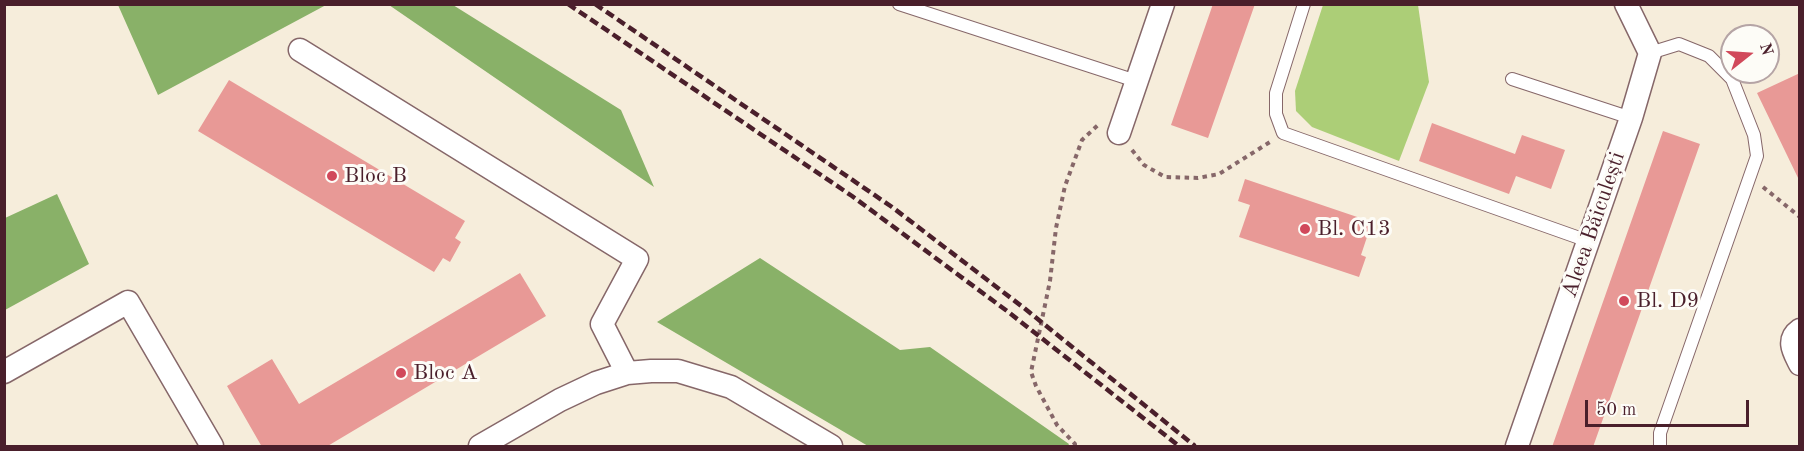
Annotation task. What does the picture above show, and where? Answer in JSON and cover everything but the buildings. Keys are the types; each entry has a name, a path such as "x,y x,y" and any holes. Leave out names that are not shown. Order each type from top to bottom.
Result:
{"street":[{"path":"1119,133 1163,4"},
{"path":"1626,4 1650,53"},
{"path":"300,50 637,259 602,324 627,373"},
{"name":"Aleea Băiculești","path":"1517,446 1631,118 1650,53"},
{"path":"4,372 128,302 212,447"},
{"path":"1800,330 1795,333 1791,344 1800,364"},
{"path":"480,447 560,400 596,382 627,373 678,371 731,387 831,447"}],"lane":[{"path":"899,4 1136,81"},
{"path":"1304,4 1276,93 1276,114 1283,133 1588,241"},
{"path":"1650,53 1679,44 1709,56 1732,79 1754,135 1758,156 1660,433 1660,447"},
{"path":"1512,78 1631,118"}],"path":[{"path":"1075,447 1075,444 1057,425 1031,372 1050,280 1056,228 1065,186 1082,140 1101,123 1119,133 1144,165 1165,177 1198,178 1219,174 1283,133"},
{"path":"1750,177 1800,218"}],"green space":[{"path":"118,5 326,5 158,95"},
{"path":"389,5 453,5 621,110 654,187"},
{"path":"1323,5 1418,5 1429,82 1399,161 1312,127 1296,111 1295,91"},
{"path":"57,194 89,264 5,310 5,218"},
{"path":"760,258 900,350 930,347 1069,444 1068,446 868,446 657,322"}],"railway":[{"path":"568,4 852,196 1007,311 1179,446"},
{"path":"595,4 892,207 1024,308 1195,446"}],"place":[{"name":"Bloc B","path":"332,176"},
{"name":"Bl. C13","path":"1305,229"},
{"name":"Bl. D9","path":"1624,301"},
{"name":"Bloc A","path":"401,373"}]}
